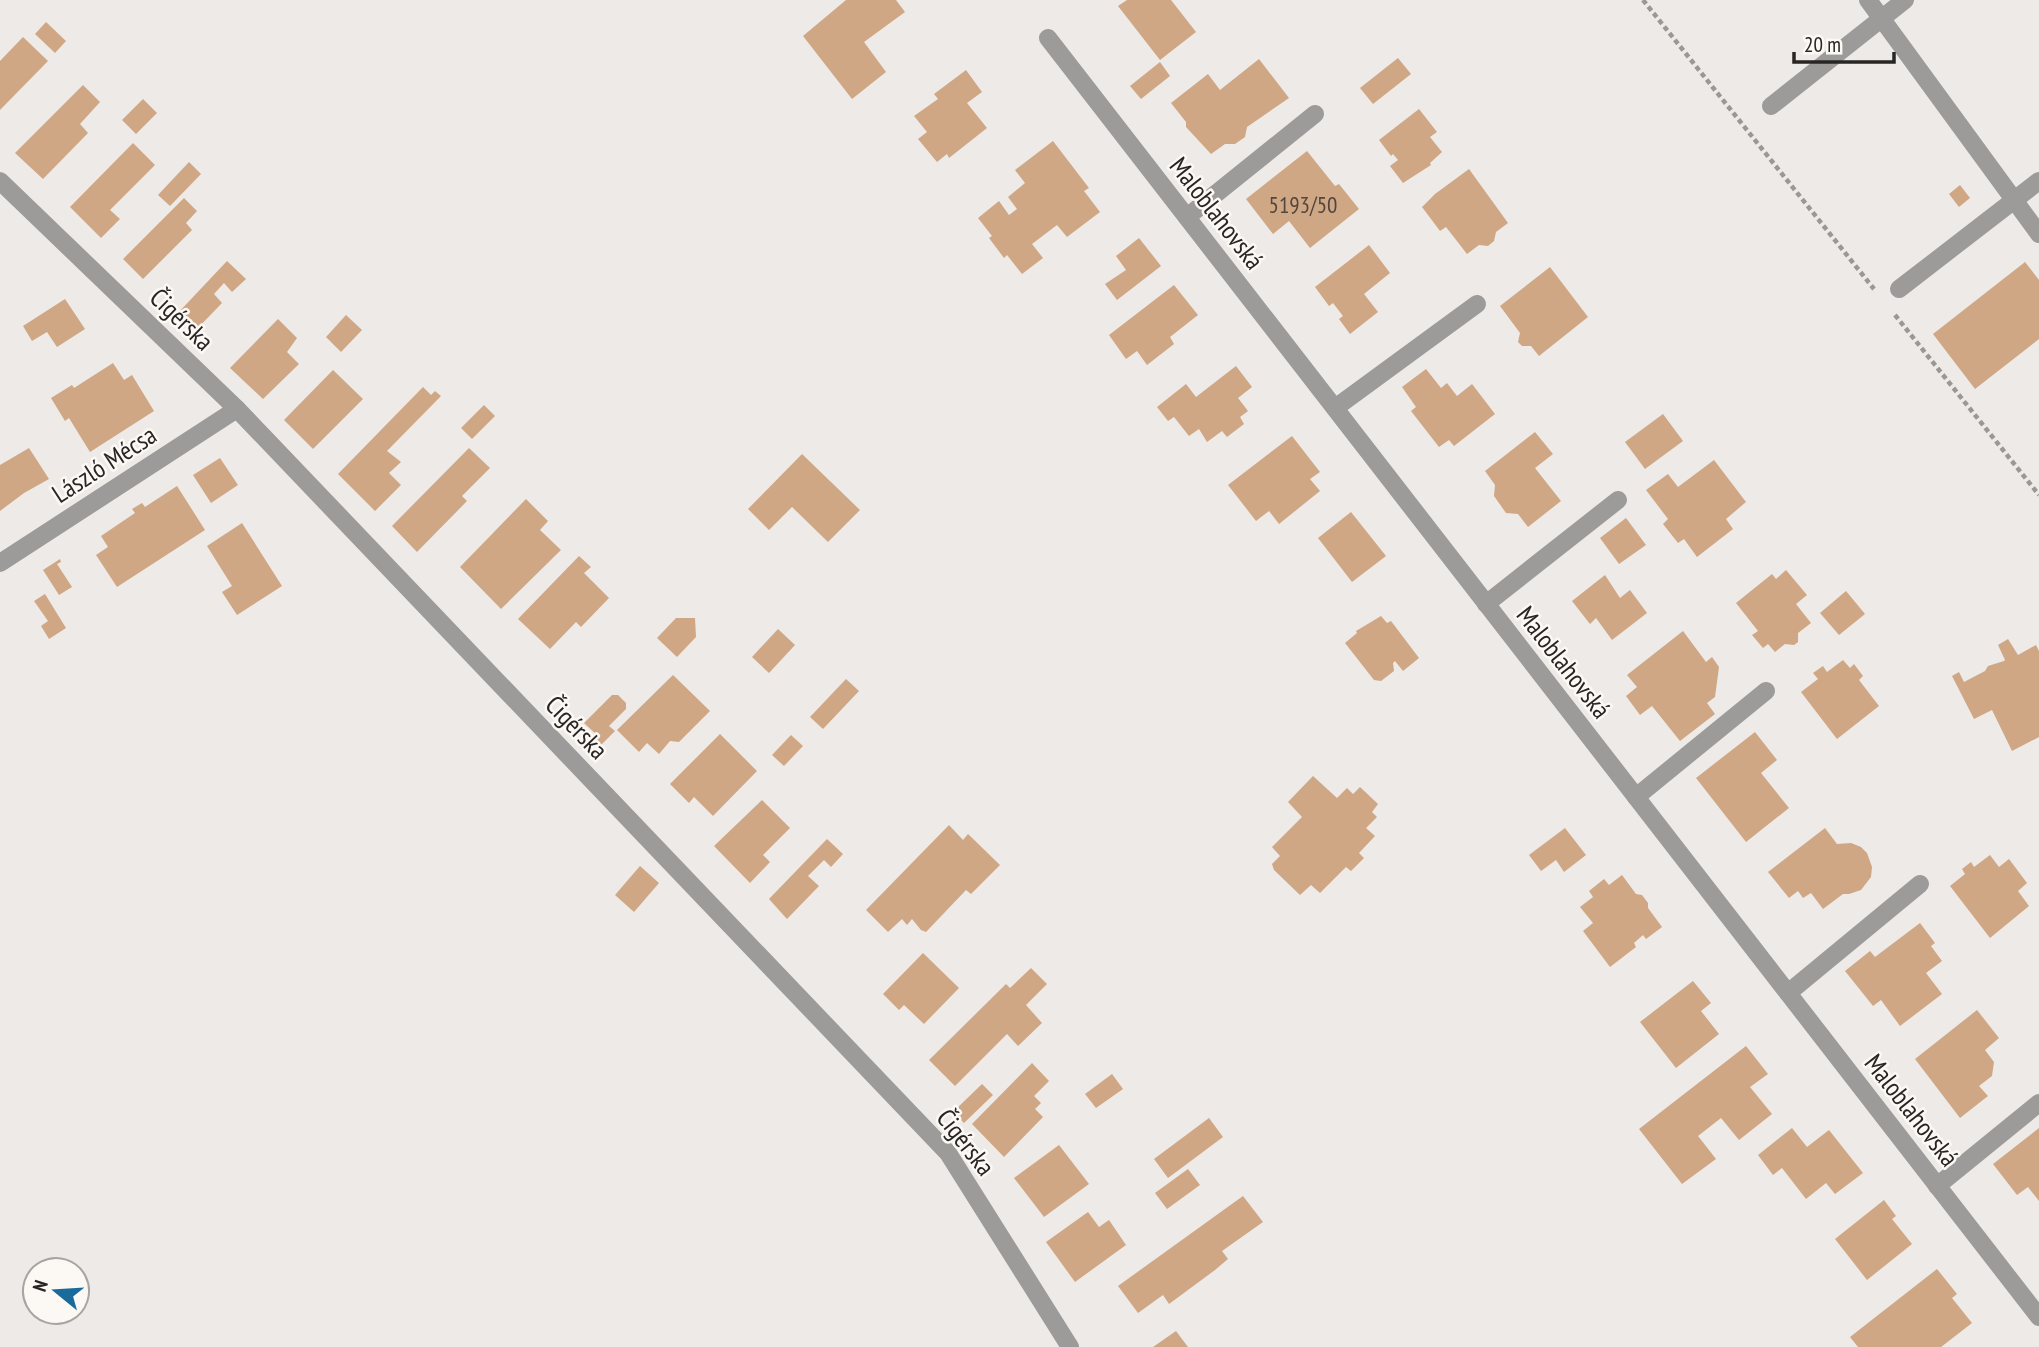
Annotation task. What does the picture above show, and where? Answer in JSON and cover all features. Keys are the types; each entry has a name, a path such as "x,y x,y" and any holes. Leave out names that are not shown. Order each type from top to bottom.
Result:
{"street":[{"path":"1868,0 2039,234"},
{"path":"1770,106 1905,0"},
{"name":"Maloblahovská","path":"1048,38 2039,1317"},
{"path":"1187,217 1315,114"},
{"name":"Čigérska","path":"0,181 237,409 948,1153 1070,1347"},
{"path":"1899,289 2039,181"},
{"path":"1335,408 1477,304"},
{"name":"László Mécsa","path":"0,563 237,409"},
{"path":"1486,604 1618,500"},
{"path":"1636,797 1766,691"},
{"path":"1787,993 1920,884"},
{"path":"1937,1185 2039,1103"}],"path":[{"path":"1643,0 1875,291"},
{"path":"1893,312 2039,495"}],"building":[{"path":"846,0 896,0 905,12 864,42 886,72 852,99 803,36"},
{"path":"1127,0 1171,0 1196,32 1160,60 1118,6"},
{"path":"46,22 66,41 55,53 35,34"},
{"path":"23,37 48,61 0,110 0,61"},
{"path":"1398,58 1411,74 1373,104 1360,88"},
{"path":"1259,59 1289,98 1247,127 1245,137 1235,144 1225,144 1211,154 1186,127 1186,122 1171,103 1208,74 1220,90"},
{"path":"1160,62 1170,76 1141,99 1130,86"},
{"path":"966,70 982,92 967,103 987,128 949,158 947,154 937,162 918,139 927,132 914,116 938,99 934,94"},
{"path":"83,85 100,102 80,124 88,133 43,179 15,153"},
{"path":"143,99 157,113 136,134 122,120"},
{"path":"1419,109 1437,132 1430,137 1442,152 1431,165 1403,183 1390,166 1398,160 1393,154 1391,156 1379,140"},
{"path":"1053,141 1089,188 1084,191 1100,212 1067,237 1057,225 1032,244 1043,258 1022,274 1007,255 1004,258 978,218 999,201 1009,215 1017,209 1008,197 1025,183 1015,170"},
{"path":"133,143 155,165 110,210 120,219 101,238 70,207"},
{"path":"1307,151 1335,186 1339,184 1359,209 1310,248 1289,221 1273,234 1246,199"},
{"path":"189,162 201,174 170,206 158,195"},
{"path":"1469,169 1508,223 1496,232 1494,241 1488,246 1479,245 1467,254 1446,227 1440,231 1422,207"},
{"path":"1960,185 1970,198 1959,207 1949,194"},
{"path":"184,198 197,211 186,223 192,230 143,279 123,259"},
{"path":"1139,238 1161,266 1117,300 1105,284 1126,270 1116,256"},
{"path":"1369,245 1390,273 1364,294 1378,312 1350,334 1339,319 1343,316 1333,303 1329,306 1315,287"},
{"path":"227,261 246,279 232,292 224,283 214,294 222,303 194,332 177,314"},
{"path":"2025,262 2039,280 2039,339 1975,389 1933,334"},
{"path":"1550,267 1588,317 1539,356 1531,346 1522,346 1518,342 1520,333 1500,306"},
{"path":"1174,285 1198,315 1170,337 1174,344 1147,365 1137,351 1126,359 1109,335"},
{"path":"65,299 85,329 57,347 47,332 32,341 23,326"},
{"path":"346,315 362,330 341,352 326,337"},
{"path":"278,319 297,338 287,352 299,364 263,399 230,368"},
{"path":"113,363 124,380 132,375 154,411 90,452 69,418 65,421 51,398 72,385 74,388"},
{"path":"1236,366 1252,387 1238,398 1248,411 1240,417 1244,424 1227,437 1222,431 1207,442 1199,429 1189,436 1174,417 1168,421 1157,407 1186,384 1196,397"},
{"path":"1426,369 1441,388 1447,383 1457,396 1472,384 1495,414 1454,446 1449,440 1439,447 1411,411 1416,407 1402,387"},
{"path":"333,370 363,399 313,449 284,420"},
{"path":"423,387 431,395 435,391 441,396 387,451 401,462 389,473 401,485 375,511 338,474"},
{"path":"484,405 495,416 472,439 461,428"},
{"path":"1663,414 1683,441 1645,469 1625,442"},
{"path":"1535,432 1553,454 1535,468 1561,501 1528,527 1518,514 1506,513 1494,496 1495,485 1485,471"},
{"path":"1292,436 1320,472 1310,479 1320,491 1279,524 1269,511 1256,521 1228,485"},
{"path":"29,448 49,479 0,511 0,465"},
{"path":"469,448 490,468 462,496 467,501 417,552 392,526"},
{"path":"802,454 860,510 828,542 792,507 769,530 748,509"},
{"path":"220,458 238,485 211,503 193,475"},
{"path":"1714,460 1746,502 1726,519 1733,529 1697,557 1684,539 1678,543 1663,524 1668,519 1646,490 1668,474 1678,487"},
{"path":"177,486 205,530 117,587 96,555 108,547 101,536 135,513 132,509 142,503 145,507"},
{"path":"526,499 548,521 540,530 561,550 501,609 460,567"},
{"path":"1351,512 1386,556 1352,582 1318,538"},
{"path":"1626,518 1646,545 1619,564 1600,538"},
{"path":"242,523 282,586 237,615 222,592 232,586 207,546"},
{"path":"579,556 591,567 584,573 609,598 581,627 576,622 550,649 518,619"},
{"path":"60,559 61,562 57,564 72,587 59,595 43,570"},
{"path":"1786,570 1807,595 1796,604 1811,623 1798,633 1798,642 1794,645 1785,644 1775,652 1768,644 1763,648 1752,635 1758,631 1736,603 1772,574 1776,579"},
{"path":"1605,575 1620,598 1630,590 1647,613 1612,640 1596,618 1590,624 1572,601"},
{"path":"1846,591 1865,614 1839,635 1820,613"},
{"path":"45,594 66,628 49,639 41,626 48,621 34,601"},
{"path":"1381,616 1387,623 1391,621 1419,658 1403,671 1395,661 1394,671 1381,681 1374,680 1345,643 1356,631"},
{"path":"676,618 695,618 696,637 677,657 657,638"},
{"path":"778,629 795,645 769,673 752,657"},
{"path":"1683,631 1706,662 1712,657 1719,667 1715,697 1707,703 1715,714 1680,741 1652,706 1640,715 1626,696 1637,687 1627,675"},
{"path":"2008,639 2018,655 2036,645 2039,651 2039,737 2012,751 1992,710 1974,719 1952,676 1959,672 1964,682 1985,671 1988,666 2004,661 1998,645"},
{"path":"1843,660 1850,668 1854,664 1863,676 1859,680 1879,706 1837,739 1801,692 1818,679 1813,673 1823,666 1827,672"},
{"path":"673,675 710,711 679,742 670,741 659,754 647,743 639,752 617,730"},
{"path":"846,679 859,691 823,729 810,717"},
{"path":"612,695 618,695 626,703 626,709 609,726 615,731 600,746 593,740 598,736 584,723"},
{"path":"1755,732 1777,760 1761,773 1789,808 1746,842 1696,778"},
{"path":"720,734 757,771 713,816 694,797 689,803 670,784"},
{"path":"791,735 803,746 784,766 772,755"},
{"path":"1313,776 1337,798 1347,788 1353,794 1360,787 1378,804 1372,812 1377,817 1366,828 1375,836 1359,853 1364,858 1351,871 1346,867 1320,893 1311,885 1300,895 1274,870 1272,864 1280,856 1272,847 1302,817 1288,802"},
{"path":"762,800 790,828 763,855 770,862 750,883 714,846"},
{"path":"949,825 963,840 968,834 1000,865 971,894 966,890 926,932 912,919 907,925 902,919 888,932 866,910"},
{"path":"1565,828 1586,855 1564,872 1556,860 1541,871 1529,855"},
{"path":"1825,828 1837,844 1851,843 1861,847 1867,853 1872,867 1871,877 1861,890 1843,894 1823,909 1811,893 1803,898 1798,891 1789,898 1768,872"},
{"path":"827,839 843,854 831,867 824,860 808,876 819,886 787,919 769,899"},
{"path":"1990,855 1999,867 2009,859 2027,883 2018,891 2029,906 1990,938 1950,886 1965,874 1962,869 1971,862 1974,867"},
{"path":"640,866 659,883 634,912 615,895"},
{"path":"1622,875 1636,894 1642,895 1662,927 1646,939 1643,935 1634,943 1636,947 1610,967 1583,931 1593,923 1580,907 1593,897 1589,891 1604,879 1609,885"},
{"path":"1920,923 1935,943 1931,946 1942,961 1926,973 1942,994 1900,1026 1881,1000 1873,1006 1845,971 1870,951 1875,957"},
{"path":"923,953 959,988 924,1024 904,1005 899,1010 883,994"},
{"path":"1031,968 1047,984 1026,1005 1042,1023 1018,1046 1007,1034 955,1086 929,1060 1006,984 1010,988"},
{"path":"1693,981 1711,1003 1701,1011 1719,1034 1676,1068 1640,1022"},
{"path":"1977,1010 1999,1038 1985,1050 1994,1062 1992,1076 1979,1086 1988,1096 1960,1118 1915,1059"},
{"path":"1746,1046 1768,1074 1750,1087 1772,1114 1739,1140 1721,1118 1698,1136 1716,1159 1682,1184 1639,1129"},
{"path":"1032,1063 1049,1081 1034,1096 1041,1103 1035,1109 1043,1117 1004,1157 972,1124"},
{"path":"1112,1074 1123,1089 1096,1108 1085,1094"},
{"path":"982,1084 993,1095 964,1123 953,1112"},
{"path":"1209,1118 1223,1137 1168,1178 1154,1159"},
{"path":"1792,1128 1807,1147 1829,1130 1863,1173 1835,1194 1826,1183 1806,1199 1782,1168 1773,1175 1758,1155"},
{"path":"2039,1128 2039,1201 2028,1187 2017,1195 1993,1164"},
{"path":"1059,1145 1089,1184 1044,1217 1014,1178"},
{"path":"1188,1169 1200,1185 1167,1209 1155,1193"},
{"path":"1243,1196 1263,1222 1222,1251 1228,1259 1169,1304 1163,1295 1138,1313 1118,1286"},
{"path":"1884,1200 1896,1216 1892,1219 1912,1244 1867,1280 1835,1239"},
{"path":"1088,1212 1099,1227 1109,1220 1126,1245 1075,1282 1046,1242"},
{"path":"1937,1269 1957,1294 1952,1298 1972,1323 1941,1347 1858,1347 1850,1337"},
{"path":"1176,1331 1188,1347 1153,1347"}]}
